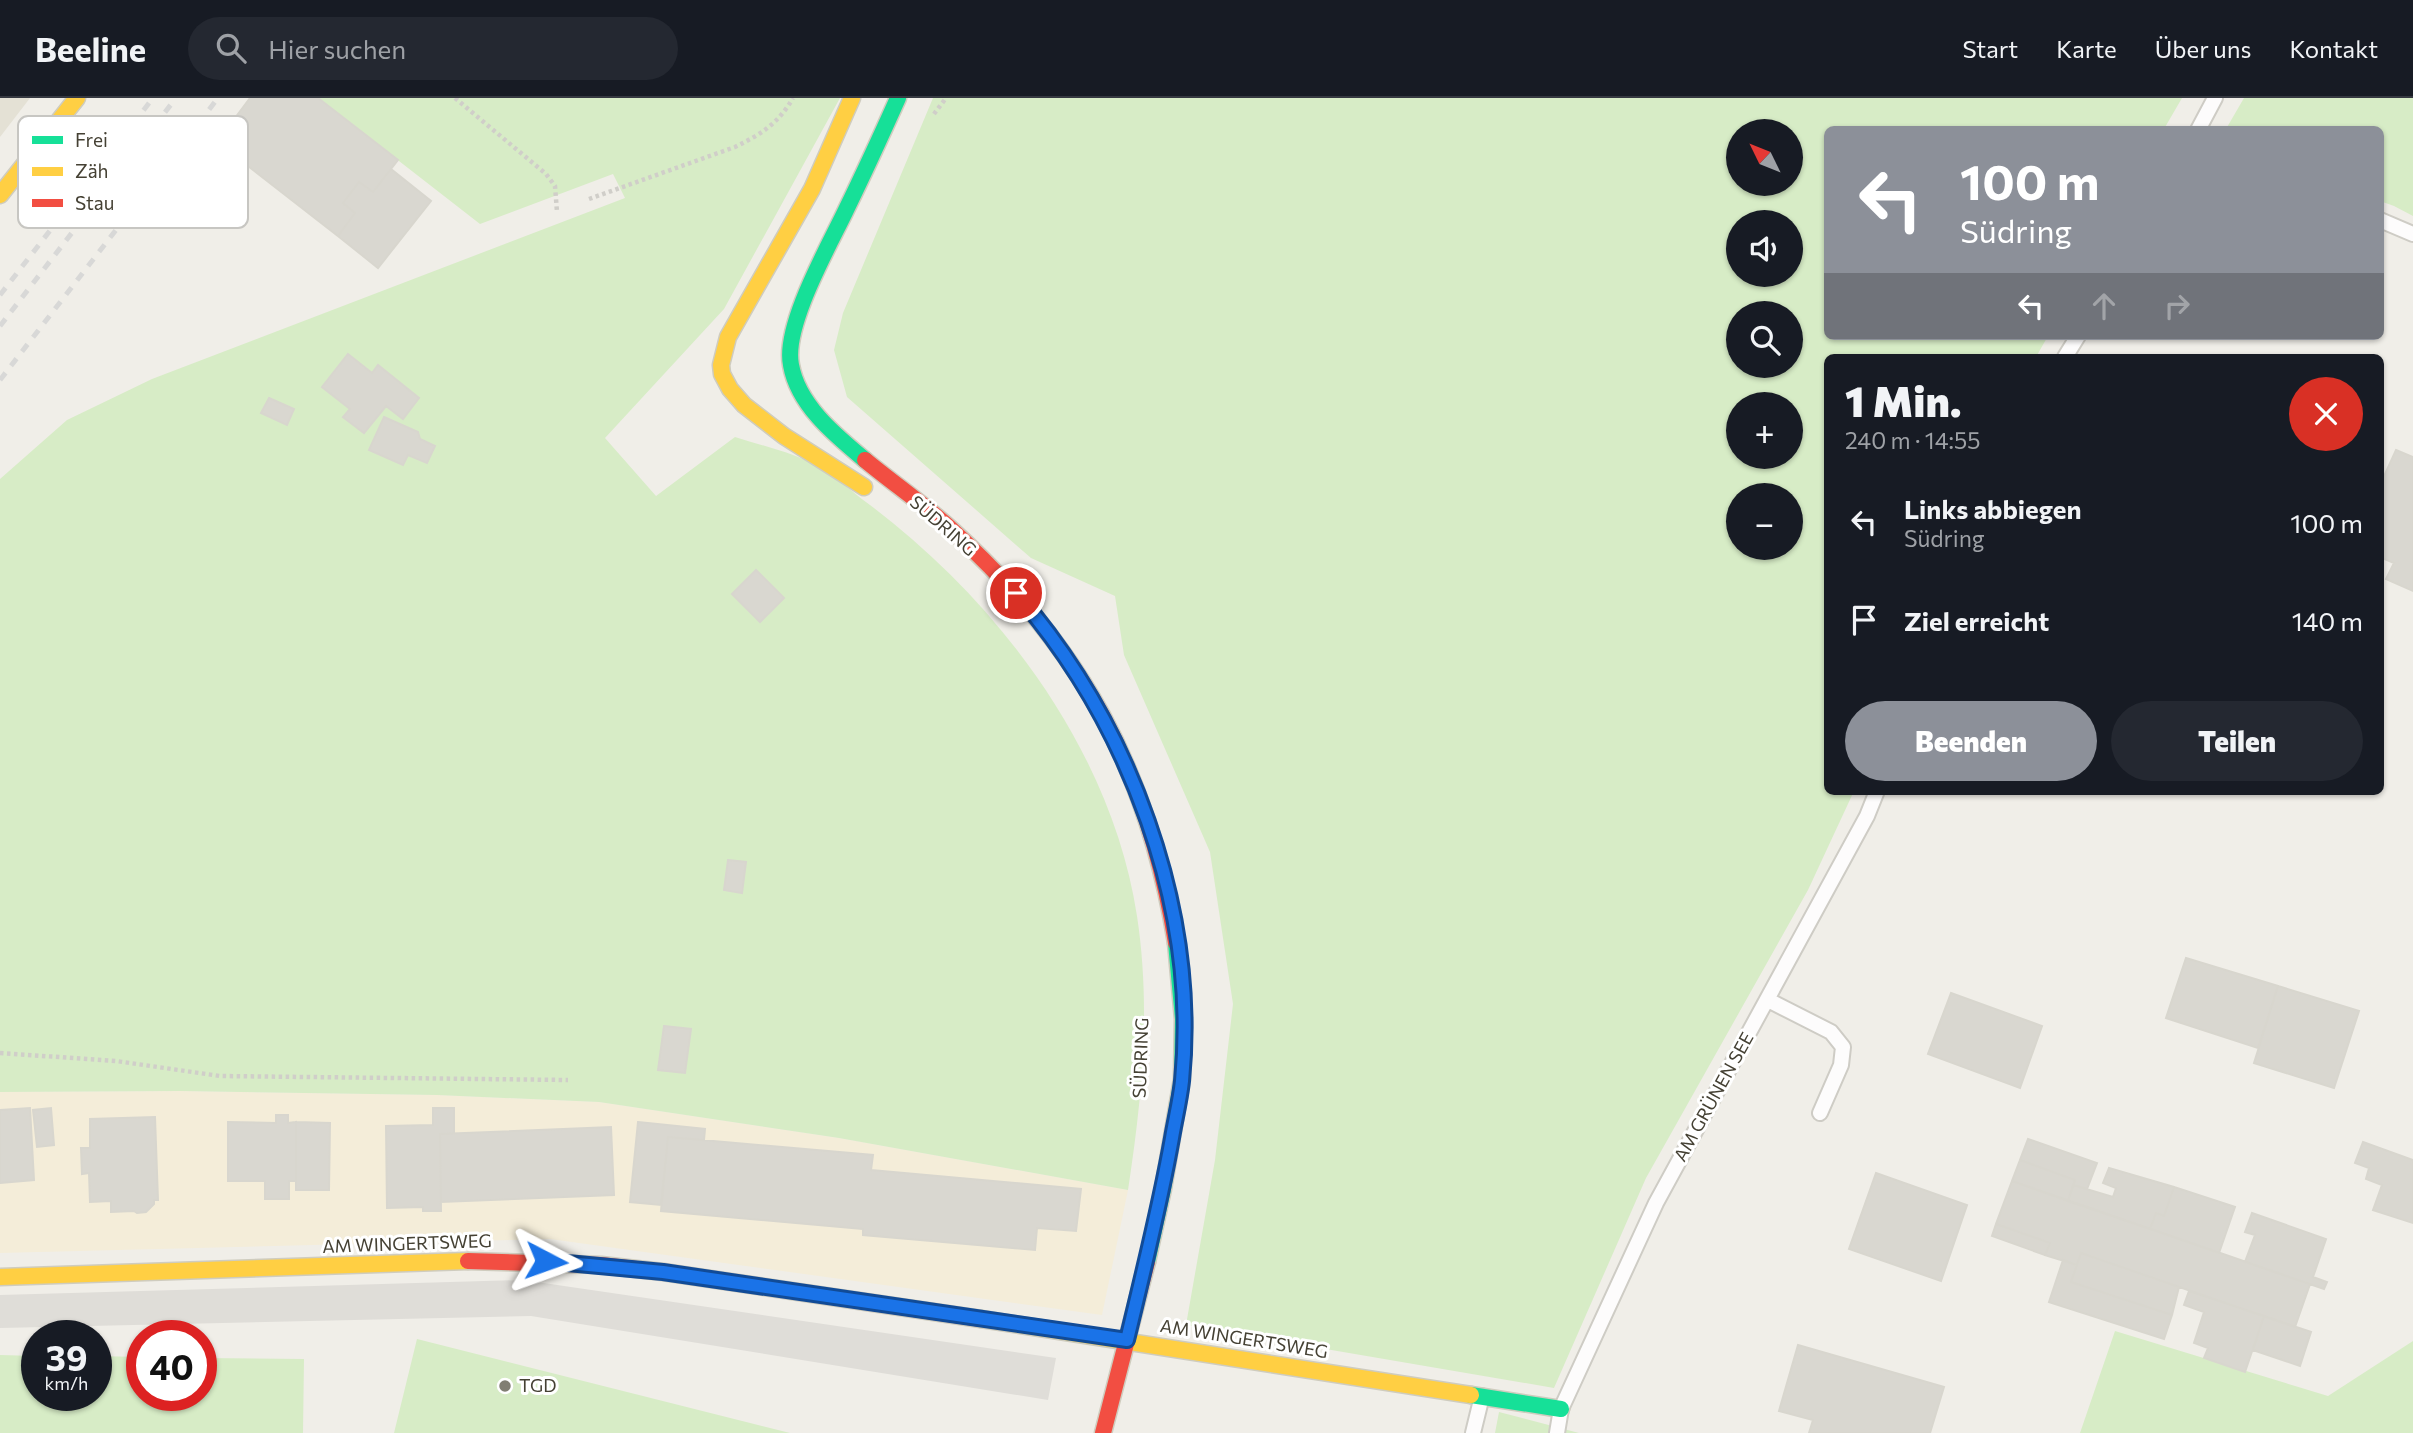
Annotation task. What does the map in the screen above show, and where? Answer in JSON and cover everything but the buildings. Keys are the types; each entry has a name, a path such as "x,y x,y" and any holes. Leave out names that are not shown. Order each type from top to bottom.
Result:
{"street":[{"path":"63,116 77,98"},
{"path":"852,98 812,189 728,337 722,356 721,372 727,387 743,405 776,430 876,495"},
{"name":"SÜDRING","path":"898,98 812,282 798,320 791,345 790,362 795,380 810,404 835,434 940,519 1004,578 1070,662 1124,760 1144,809 1175,922 1183,1018 1182,1081 1160,1205 1103,1433"},
{"path":"0,195 18,172"},
{"name":"SÜDRING","path":"1127,1340 1157,1128"},
{"name":"AM WINGERTSWEG","path":"0,1277 474,1261 546,1261 663,1272 1127,1340 1561,1409"}],"lane":[{"path":"2200,126 2215,98"},
{"path":"2384,222 2413,234"},
{"name":"AM GRÜNEN SEE","path":"1557,1433 1561,1409 1656,1203 1867,816 1875,795"},
{"path":"1768,1000 1830,1032 1843,1047 1841,1065 1820,1113"},
{"path":"1473,1433 1482,1395"}],"path":[{"path":"455,98 546,174 555,186 557,212"},
{"path":"589,199 757,137 782,117 793,98"},
{"path":"0,1053 116,1061 220,1076 568,1080"}],"shaded area":[{"path":"0,98 30,98 0,137"},
{"path":"180,1091 437,1095 599,1102 839,1138 1128,1190 1102,1315 550,1239 0,1253 0,1092"},
{"path":"523,1280 1056,1358 1048,1400 531,1316 217,1323 217,1320 126,1320 126,1325 112,1325 112,1320 21,1320 21,1328 0,1328 0,1295"}],"green space":[{"path":"318,98 840,98 724,309 605,438 656,496 735,437 817,465 918,544 963,588 1005,635 1043,686 1076,740 1103,796 1124,855 1137,916 1143,985 1143,1053 1128,1190 839,1138 599,1102 437,1095 180,1091 0,1092 0,479 67,420 152,379 625,198 613,174 480,224"},
{"path":"933,98 2182,98 2166,126 1824,126 1824,340 2046,340 2038,354 1824,354 1824,795 1852,795 1808,890 1646,1178 1554,1388 1186,1325 1215,1160 1233,1004 1210,852 1124,655 1115,596 1031,558 847,397 834,350 843,313"},
{"path":"2244,98 2413,98 2413,216 2384,202 2384,126 2228,126"},
{"path":"2115,1331 2328,1396 2413,1341 2413,1433 2080,1433"},
{"name":"TGD","path":"417,1339 790,1433 394,1433"},
{"path":"0,1355 21,1356 21,1411 112,1411 112,1356 126,1357 126,1411 217,1411 217,1358 304,1359 303,1433 0,1433"},
{"path":"1499,1412 1579,1433 1495,1433"}],"railway":[{"path":"139,116 153,98"},
{"path":"162,116 176,98"},
{"path":"204,116 218,98"},
{"path":"0,295 52,228"},
{"path":"0,326 76,228"},
{"path":"0,380 118,228"}],"traffic: fast":[{"path":"865,460 830,430 801,393 791,365 790,349 800,308 809,286 898,98"},
{"path":"1147,1262 1182,1079 1183,1019 1176,943"},
{"path":"1471,1395 1561,1409"}],"traffic: slow":[{"path":"63,116 77,98"},
{"path":"852,98 812,189 728,337 721,365 722,374 730,389 744,405 784,436 864,487"},
{"path":"0,195 18,172"},
{"path":"0,1277 468,1261"},
{"path":"981,1319 1471,1395"}],"traffic: jam":[{"path":"865,460 942,521 998,575 1038,620 1073,667 1102,716 1127,767 1164,880 1176,943"},
{"path":"468,1261 601,1265 663,1272 981,1319"},
{"path":"1103,1433 1147,1262"}],"place":[{"name":"TGD","path":"505,1386"}],"route":[{"path":"546,1261 663,1272 1127,1340 1160,1205 1182,1081 1183,1018 1175,922 1144,809 1124,760 1070,662 1016,593"}]}
